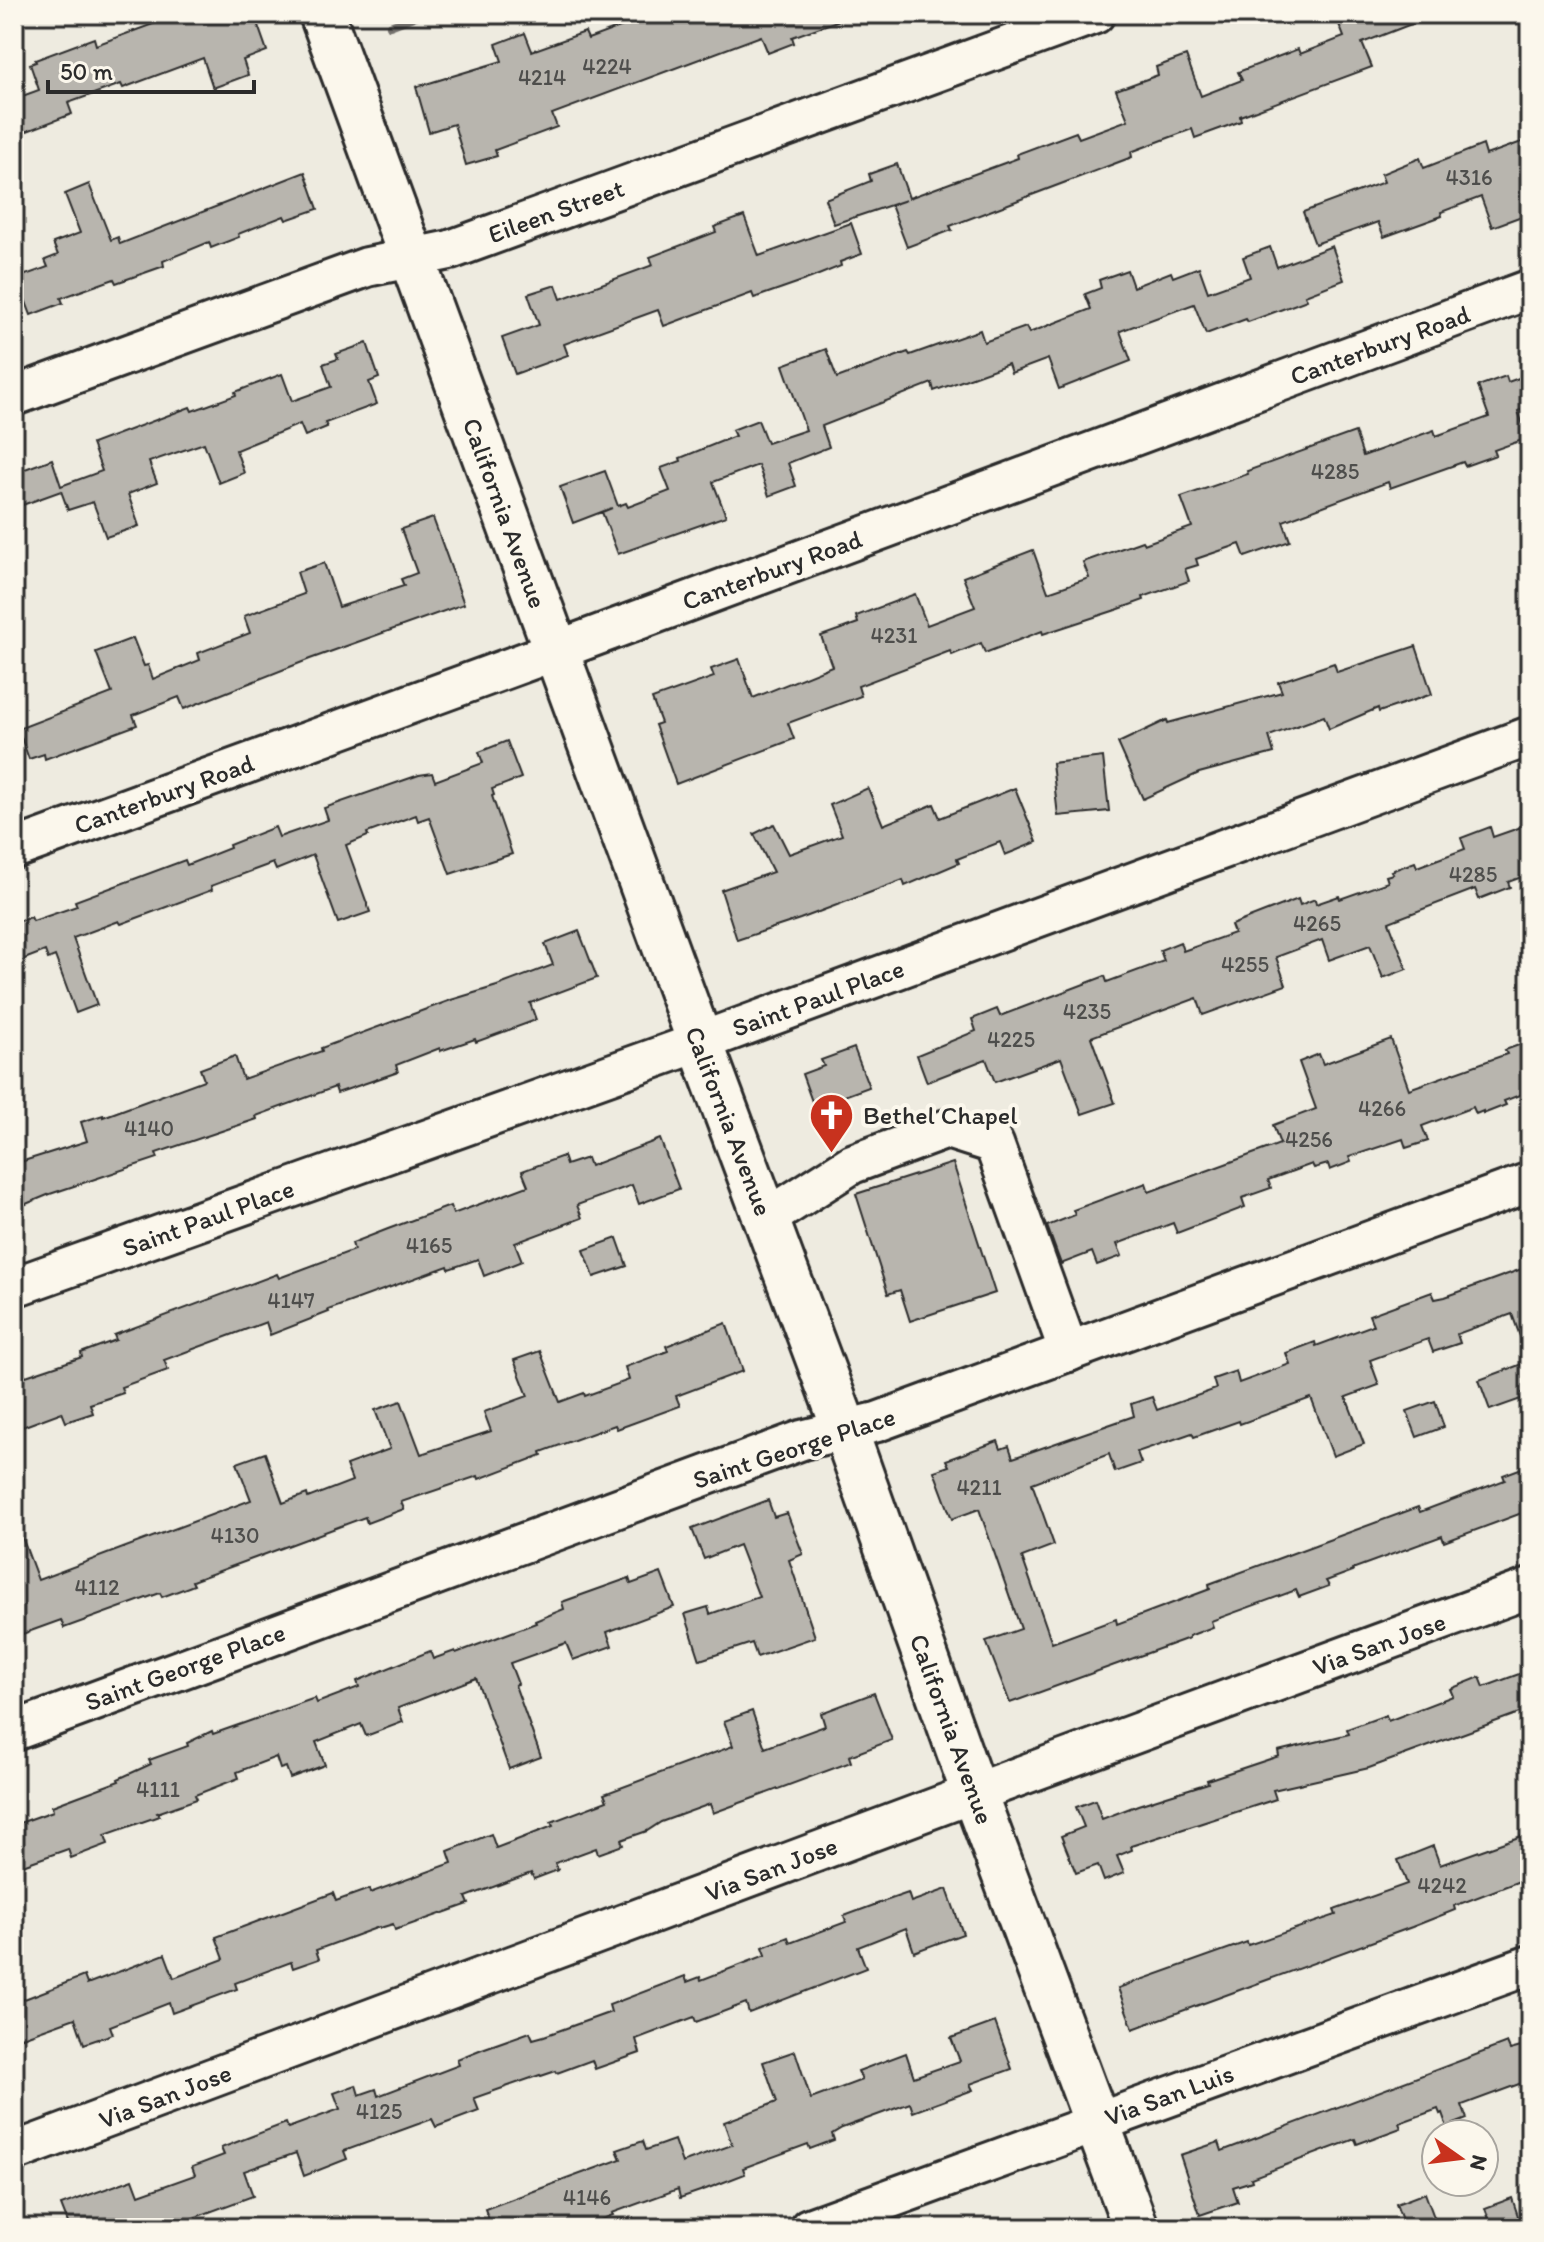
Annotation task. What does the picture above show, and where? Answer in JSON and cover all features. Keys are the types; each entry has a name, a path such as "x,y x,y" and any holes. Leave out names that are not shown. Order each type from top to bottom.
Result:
{"main road":[{"name":"California Avenue","path":"322,14 1136,2228"}],"street":[{"name":"Eileen Street","path":"14,396 367,267 450,250 1095,14"},
{"name":"Canterbury Road","path":"14,849 1530,289"},
{"name":"Saint Paul Place","path":"14,1287 700,1042 1530,736"},
{"path":"766,1219 852,1164 947,1129 994,1144 1069,1352"},
{"name":"Saint George Place","path":"14,1731 787,1445 877,1422 1530,1182"},
{"name":"Via San Jose","path":"14,2152 1530,1588"},
{"name":"Via San Luis","path":"809,2228 1530,1965"}],"building":[{"path":"180,14 254,14 267,51 243,60 248,75 213,88 203,58 123,88 121,84 68,103 72,114 14,136 14,99 39,90 30,64 35,60 94,38 96,45"},
{"path":"655,14 848,14 848,17 792,37 794,43 768,53 761,36 552,114 557,127 495,150 497,156 466,165 454,124 429,132 416,87 502,61 496,44 525,33 532,51 585,32 588,39"},
{"path":"1335,14 1432,14 1362,43 1372,67 1240,116 1241,121 1195,138 1192,129 1131,152 1132,157 950,226 952,230 907,247 891,205 834,224 825,199 871,181 869,174 897,164 909,198 1018,158 1017,154 1076,132 1079,138 1128,120 1116,90 1158,75 1156,67 1186,56 1201,96 1242,80 1238,72 1298,49 1300,54 1344,37"},
{"path":"1530,139 1530,213 1492,227 1481,197 1441,212 1442,216 1384,237 1378,222 1315,244 1303,212 1384,182 1381,174 1420,158 1424,168 1483,145 1486,155"},
{"path":"305,172 318,209 286,220 284,216 211,248 209,242 163,261 164,266 116,283 114,279 61,298 63,303 31,315 17,278 48,267 45,260 58,255 53,243 80,233 65,194 89,184 111,240 118,237 120,244"},
{"path":"744,216 759,256 851,223 862,254 811,278 754,298 752,293 664,326 658,310 564,344 568,355 515,374 502,338 539,325 528,294 556,285 561,299 653,265 650,257 716,232 714,227"},
{"path":"1332,246 1344,280 1305,295 1307,300 1206,334 1194,304 1120,331 1131,361 1059,389 1048,359 1011,373 1008,364 934,391 932,383 822,426 829,447 788,463 796,486 769,496 758,465 713,482 726,516 618,554 602,512 612,508 573,523 560,487 605,471 618,506 626,503 628,507 670,491 661,468 735,436 732,430 758,420 767,443 806,430 783,365 826,349 837,378 980,330 984,342 1026,327 1029,333 1091,309 1085,294 1101,288 1099,280 1127,270 1133,287 1171,272 1173,277 1199,267 1208,292 1250,277 1243,257 1270,247 1277,267"},
{"path":"367,343 379,378 369,382 377,404 325,423 327,427 305,436 300,424 236,450 244,473 219,483 204,443 149,462 157,483 128,494 139,526 106,537 93,502 68,510 61,491 14,508 14,473 52,459 61,486 102,471 92,444 190,407 192,411 236,395 235,392 282,374 292,401 331,387 323,364 338,359 336,354"},
{"path":"1530,374 1530,406 1518,411 1528,438 1494,450 1496,455 1465,466 1463,462 1390,488 1388,482 1283,521 1290,541 1245,557 1240,544 1196,559 1198,565 1185,569 1189,581 1143,597 1144,600 1043,634 1042,631 985,653 981,643 952,655 950,651 858,686 861,696 788,723 794,739 676,784 655,725 661,723 652,699 714,677 711,669 739,659 753,698 832,666 821,636 858,623 856,616 915,594 927,625 975,607 963,577 1033,550 1048,592 1089,578 1083,562 1192,527 1181,497 1355,432 1363,456 1434,430 1436,436 1489,417 1478,386 1506,376 1508,382"},
{"path":"433,518 464,604 310,659 184,709 179,697 133,715 137,725 45,759 44,754 29,759 18,729 112,693 96,652 133,638 153,679 200,660 198,653 250,633 244,616 304,594 297,572 324,563 339,607 404,586 401,579 417,573 401,529"},
{"path":"1416,646 1432,694 1379,712 1378,708 1329,729 1324,716 1269,736 1274,753 1199,773 1143,799 1118,743 1167,720 1168,723 1282,692 1278,682 1334,663 1337,672"},
{"path":"507,741 521,778 492,789 492,796 512,854 450,874 429,817 418,821 416,815 367,833 368,836 346,845 370,912 338,923 313,855 276,870 273,863 211,886 212,890 121,924 119,921 73,938 97,1005 76,1013 55,956 48,959 45,951 14,963 14,923 31,917 33,921 77,906 75,901 185,860 187,865 275,827 279,837 328,820 324,808 419,775 432,773 435,781 483,763 479,752"},
{"path":"1103,757 1109,811 1058,816 1052,763"},
{"path":"868,788 883,825 934,804 940,818 1015,788 1037,842 1005,855 1000,842 957,859 959,863 905,886 903,880 737,940 721,890 773,872 754,834 774,824 789,854 842,835 830,805"},
{"path":"1530,824 1530,874 1508,882 1510,887 1479,899 1475,889 1389,922 1407,969 1383,978 1370,945 1329,960 1322,940 1276,957 1286,985 1203,1015 1197,998 1091,1037 1115,1103 1082,1114 1061,1058 995,1082 986,1059 927,1082 917,1055 976,1031 972,1019 997,1009 1000,1016 1105,976 1107,982 1164,961 1160,950 1180,942 1183,951 1234,933 1231,925 1298,899 1300,905 1315,899 1316,904 1388,882 1386,876 1393,874 1391,871 1415,862 1417,867 1465,849 1461,838 1490,827 1493,837"},
{"path":"579,931 597,978 530,1003 536,1020 476,1042 475,1039 440,1051 440,1048 396,1065 398,1072 337,1093 335,1087 256,1116 257,1119 156,1153 158,1158 14,1209 14,1164 87,1141 81,1122 204,1080 200,1069 235,1056 243,1079 553,965 545,944"},
{"path":"1391,1039 1409,1089 1507,1054 1505,1050 1530,1041 1530,1109 1522,1094 1504,1101 1506,1105 1483,1114 1483,1111 1476,1114 1473,1107 1422,1126 1428,1141 1406,1148 1403,1139 1349,1157 1351,1162 1330,1170 1328,1164 1314,1168 1312,1164 1268,1180 1271,1188 1242,1198 1245,1207 1177,1233 1173,1223 1117,1244 1122,1256 1097,1265 1092,1252 1061,1264 1047,1226 1075,1215 1073,1210 1146,1183 1149,1192 1280,1144 1273,1125 1316,1109 1299,1062 1319,1054 1323,1064"},
{"path":"854,1048 869,1087 814,1107 802,1074 824,1066 821,1060"},
{"path":"660,1139 679,1189 639,1204 632,1185 577,1205 582,1218 515,1243 522,1261 484,1276 478,1259 449,1269 448,1266 270,1335 266,1322 164,1360 168,1370 121,1387 123,1393 90,1404 93,1413 66,1422 62,1412 14,1430 14,1380 82,1357 81,1353 116,1340 114,1335 277,1274 279,1278 354,1250 352,1243 388,1229 450,1206 453,1214 528,1186 522,1171 563,1156 566,1165 587,1158 590,1166"},
{"path":"953,1163 995,1293 910,1321 900,1290 888,1294 856,1194"},
{"path":"617,1238 627,1266 594,1277 584,1250"},
{"path":"1530,1266 1530,1356 1527,1356 1512,1314 1457,1334 1460,1343 1433,1352 1428,1339 1370,1360 1379,1385 1346,1397 1364,1444 1333,1456 1311,1398 1240,1424 1239,1421 1194,1437 1192,1433 1137,1452 1141,1463 1115,1472 1109,1454 1032,1483 1054,1545 1022,1557 1052,1643 1116,1619 1117,1624 1210,1589 1209,1584 1418,1507 1420,1512 1505,1480 1503,1475 1530,1465 1530,1510 1444,1542 1442,1536 1352,1569 1326,1581 1329,1586 1299,1597 1296,1590 1211,1621 1213,1627 1189,1638 1010,1703 986,1641 1021,1629 979,1509 952,1519 934,1471 949,1466 946,1460 998,1441 1001,1449 1009,1446 1013,1458 1134,1416 1131,1404 1152,1397 1157,1410 1216,1389 1213,1379 1236,1371 1239,1383 1290,1364 1286,1353 1315,1342 1316,1346 1373,1325 1369,1315 1432,1292 1435,1299 1445,1297"},
{"path":"726,1323 743,1371 676,1396 680,1406 617,1429 615,1425 479,1479 478,1476 401,1502 404,1509 367,1523 365,1517 192,1581 194,1585 162,1597 160,1593 64,1628 61,1620 14,1637 16,1521 38,1580 251,1500 237,1463 265,1453 283,1503 307,1494 308,1498 352,1481 346,1465 390,1449 375,1410 401,1401 421,1454 491,1431 484,1412 528,1396 514,1360 540,1351 560,1402 629,1380 625,1367 668,1351 666,1346"},
{"path":"1530,1361 1530,1390 1522,1393 1524,1398 1490,1410 1479,1380"},
{"path":"1435,1401 1444,1427 1417,1437 1407,1411"},
{"path":"768,1500 774,1517 787,1513 803,1554 789,1560 815,1637 757,1657 752,1643 700,1660 685,1614 708,1607 710,1614 759,1597 739,1545 704,1559 692,1529"},
{"path":"661,1573 674,1607 607,1632 612,1646 573,1660 566,1643 510,1663 541,1757 509,1769 476,1678 398,1708 403,1722 366,1736 361,1724 316,1742 325,1765 290,1778 286,1767 280,1769 276,1757 237,1772 239,1778 195,1795 197,1799 105,1835 108,1844 71,1858 68,1849 14,1868 14,1825 53,1811 52,1806 119,1781 151,1764 149,1760 188,1746 187,1743 212,1731 213,1734 315,1698 317,1703 359,1687 357,1681 430,1651 433,1659 456,1653 536,1623 564,1609 562,1602 629,1578 631,1584"},
{"path":"1530,1670 1530,1709 1369,1768 1273,1790 1276,1799 1131,1846 1132,1850 1117,1856 1124,1873 1104,1881 1098,1865 1076,1873 1061,1836 1084,1827 1076,1807 1095,1800 1102,1819 1279,1756 1278,1751 1349,1734 1347,1729 1386,1715 1388,1721 1453,1696 1450,1689 1480,1677 1484,1687"},
{"path":"874,1693 892,1740 849,1756 851,1762 713,1813 710,1804 661,1822 647,1831 621,1840 623,1845 598,1854 596,1848 555,1863 558,1870 534,1879 531,1873 466,1897 469,1904 395,1930 393,1924 379,1927 316,1950 319,1959 293,1968 291,1962 235,1983 237,1989 172,2013 169,2003 110,2026 113,2034 84,2044 75,2018 14,2040 14,2003 84,1976 87,1984 165,1954 174,1978 224,1959 216,1937 333,1893 336,1901 369,1889 370,1893 452,1863 448,1851 491,1834 496,1848 553,1826 551,1822 607,1801 604,1794 733,1746 724,1721 752,1711 765,1748 825,1726 821,1713"},
{"path":"1530,1833 1530,1877 1454,1906 1455,1910 1412,1927 1133,2029 1118,1988 1247,1942 1248,1945 1336,1915 1334,1910 1407,1884 1398,1860 1433,1846 1440,1865"},
{"path":"947,1889 963,1934 914,1952 906,1928 858,1947 866,1968 749,2013 746,2003 696,2022 694,2017 636,2039 640,2053 595,2069 592,2060 474,2098 479,2111 436,2127 432,2119 344,2151 347,2159 304,2176 296,2153 244,2171 253,2196 182,2222 184,2228 120,2228 117,2219 94,2228 70,2228 61,2205 133,2179 139,2195 195,2175 192,2167 224,2155 221,2148 286,2123 288,2128 340,2109 334,2093 356,2085 359,2095 376,2089 378,2096 459,2065 457,2059 482,2049 530,2032 533,2039 544,2036 611,2012 609,2005 685,1976 687,1982 700,1977 701,1980 766,1955 763,1947 788,1937 790,1943 846,1922 844,1916 885,1901 908,1893 911,1902"},
{"path":"995,2022 1012,2069 970,2084 973,2090 913,2112 910,2103 842,2128 832,2134 834,2140 810,2149 808,2144 743,2168 745,2174 706,2189 680,2198 678,2189 612,2213 600,2220 603,2228 492,2228 485,2209 621,2159 617,2150 643,2141 646,2150 674,2140 682,2163 732,2145 724,2122 777,2102 763,2062 795,2051 811,2099 862,2080 858,2071 906,2053 914,2077 960,2061 951,2038"},
{"path":"1507,2043 1510,2050 1521,2047 1523,2055 1530,2052 1530,2080 1462,2105 1467,2118 1444,2118 1438,2109 1399,2123 1401,2128 1357,2144 1355,2139 1251,2178 1252,2181 1233,2187 1238,2202 1200,2215 1180,2155 1219,2142 1222,2151"},
{"path":"1420,2195 1420,2198 1427,2198 1438,2228 1405,2228 1396,2204"},
{"path":"1512,2198 1522,2228 1492,2228 1485,2208"}],"waterway":[{"path":"390,26 421,14"}],"place":[{"name":"Bethel Chapel","path":"832,1154"}]}
